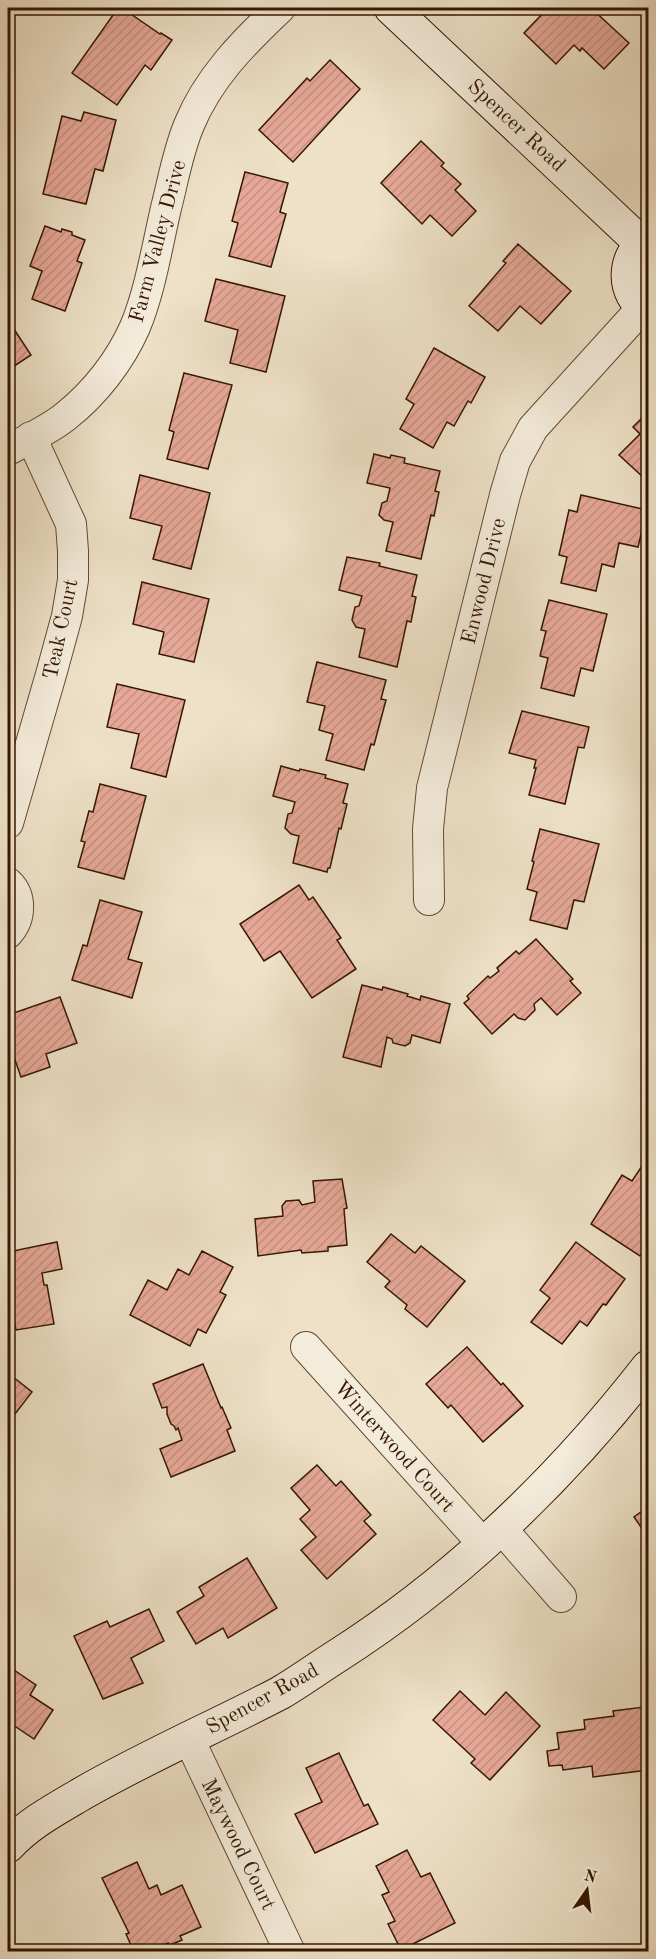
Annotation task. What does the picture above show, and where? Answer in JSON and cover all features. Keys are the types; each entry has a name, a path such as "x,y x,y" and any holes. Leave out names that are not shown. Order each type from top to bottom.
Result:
{"main road":[{"name":"Spencer Road","path":"391,8 645,242"},
{"path":"645,242 633,255 628,268 628,283 634,296 646,309"},
{"name":"Spencer Road","path":"10,1838 115,1774 281,1692 374,1632 426,1593 493,1537 547,1485 612,1413 648,1367"}],"street":[{"name":"Farm Valley Drive","path":"19,444 65,417 91,392 116,362 135,326 144,298 188,126 204,95 224,65 280,8"},
{"name":"Enwood Drive","path":"429,900 428,829 432,788 515,461 533,428 646,309"},
{"name":"Teak Court","path":"8,823 67,616 73,580 74,551 71,524 19,444"},
{"path":"8,883 17,896 19,908 17,920 8,933"},
{"name":"Winterwood Court","path":"306,1347 493,1537"},
{"path":"493,1537 561,1597"},
{"name":"Maywood Court","path":"188,1737 290,1952"}],"building":[{"path":"118,8 122,8 172,40 151,70 145,65 117,105 72,73"},
{"path":"548,8 591,8 629,43 604,69 582,48 580,51 574,45 556,64 524,33"},
{"path":"330,60 360,89 293,162 259,130 307,78 310,81"},
{"path":"84,112 116,120 103,171 95,169 86,204 43,194 62,116 81,121"},
{"path":"421,141 444,163 441,166 461,184 455,190 476,211 452,236 430,215 422,224 381,183"},
{"path":"245,172 288,183 280,212 286,214 271,267 229,256 238,223 232,221"},
{"path":"45,226 61,232 62,229 72,232 72,235 85,240 77,261 82,263 65,311 32,299 42,271 30,266"},
{"path":"518,244 571,291 541,324 520,306 498,331 469,306 506,263 503,261"},
{"path":"216,279 285,296 266,372 230,363 238,330 205,321"},
{"path":"8,320 31,355 8,370"},
{"path":"434,348 485,377 471,403 468,401 454,426 447,422 433,448 400,429 414,404 406,399"},
{"path":"184,373 232,385 208,469 167,459 174,432 169,430"},
{"path":"648,412 648,474 644,478 619,455 640,434 633,427"},
{"path":"374,454 390,458 391,455 405,458 404,463 440,471 435,491 439,492 434,516 431,515 421,559 386,551 393,522 384,520 379,515 382,503 387,501 390,488 367,483"},
{"path":"140,475 210,493 191,569 153,559 162,526 130,518"},
{"path":"581,495 647,510 638,547 619,543 614,567 602,564 596,591 561,583 567,557 559,555 569,510 577,512"},
{"path":"347,557 380,563 379,566 417,575 412,596 416,597 411,622 407,621 397,667 359,657 365,629 356,627 352,620 355,607 359,606 362,596 339,590"},
{"path":"142,582 209,599 194,662 159,654 164,632 133,624"},
{"path":"549,600 607,614 593,671 581,668 574,696 541,688 548,658 540,656 546,631 541,630"},
{"path":"317,662 386,680 381,699 386,700 374,745 371,744 364,770 326,760 333,734 319,730 325,706 307,702"},
{"path":"117,684 185,700 166,777 131,768 139,734 107,727"},
{"path":"522,711 589,727 584,748 578,747 565,804 529,795 536,760 509,753"},
{"path":"281,766 326,775 325,778 348,784 343,803 347,804 327,872 293,863 299,836 291,834 285,828 288,814 292,813 295,802 273,796"},
{"path":"100,784 146,796 124,879 78,867 85,842 81,841 89,811 93,812"},
{"path":"540,829 599,844 584,902 574,900 567,929 530,920 537,892 527,889"},
{"path":"299,885 309,900 313,897 341,938 337,940 356,969 312,998 280,951 264,961 240,924"},
{"path":"100,900 142,912 128,959 142,963 132,998 72,980 83,945 87,946"},
{"path":"536,939 573,979 570,981 581,993 557,1015 541,998 534,1004 535,1010 525,1020 514,1014 492,1034 464,1003 469,999 467,996 488,976 490,978 499,971 497,968 516,951 519,954"},
{"path":"362,985 382,990 383,987 420,1000 421,996 450,1004 440,1043 412,1035 410,1043 405,1046 393,1043 392,1039 387,1037 381,1067 343,1057"},
{"path":"60,997 77,1043 46,1054 50,1067 21,1077 15,1060 8,1063 8,1015"},
{"path":"648,1157 648,1243 640,1256 591,1224 622,1175 632,1181"},
{"path":"342,1179 347,1208 344,1209 347,1245 328,1247 328,1251 302,1253 301,1250 258,1256 255,1219 283,1216 282,1206 286,1201 299,1200 302,1205 315,1202 313,1181"},
{"path":"391,1234 415,1253 421,1246 465,1281 427,1327 405,1309 407,1305 385,1287 390,1281 367,1262"},
{"path":"57,1242 62,1269 42,1273 44,1285 47,1285 54,1324 16,1330 8,1294 8,1252"},
{"path":"576,1242 625,1279 587,1326 580,1321 562,1344 531,1322 550,1298 540,1290"},
{"path":"202,1251 233,1267 220,1292 226,1295 206,1333 198,1329 190,1346 130,1315 148,1280 167,1290 178,1269 189,1275"},
{"path":"467,1347 523,1406 483,1442 451,1405 448,1408 426,1384"},
{"path":"203,1364 231,1428 227,1430 235,1451 171,1477 160,1449 182,1440 178,1428 176,1430 171,1424 167,1407 162,1408 153,1384"},
{"path":"8,1373 32,1392 8,1423"},
{"path":"317,1465 336,1486 341,1481 371,1515 364,1521 376,1534 327,1579 301,1550 316,1537 300,1519 310,1510 291,1488"},
{"path":"648,1507 648,1537 634,1517"},
{"path":"247,1558 277,1608 228,1638 223,1628 196,1644 177,1612 204,1596 199,1587"},
{"path":"149,1609 164,1641 131,1658 143,1683 103,1699 74,1636 107,1621 110,1627"},
{"path":"8,1666 36,1685 30,1695 53,1710 34,1739 10,1723 8,1726"},
{"path":"460,1691 485,1715 506,1692 540,1726 490,1780 471,1763 475,1759 433,1720"},
{"path":"644,1707 648,1740 648,1770 593,1777 592,1766 563,1770 562,1765 549,1766 547,1751 559,1749 557,1733 585,1729 584,1720 614,1716 613,1711"},
{"path":"339,1753 364,1806 368,1804 378,1824 315,1853 295,1814 322,1802 306,1768"},
{"path":"407,1850 421,1877 430,1873 455,1923 401,1950 388,1924 395,1921 382,1895 389,1892 376,1866"},
{"path":"137,1862 149,1889 157,1885 161,1895 182,1885 201,1927 180,1936 182,1940 170,1945 168,1943 148,1952 134,1952 126,1934 129,1933 102,1878"}]}
